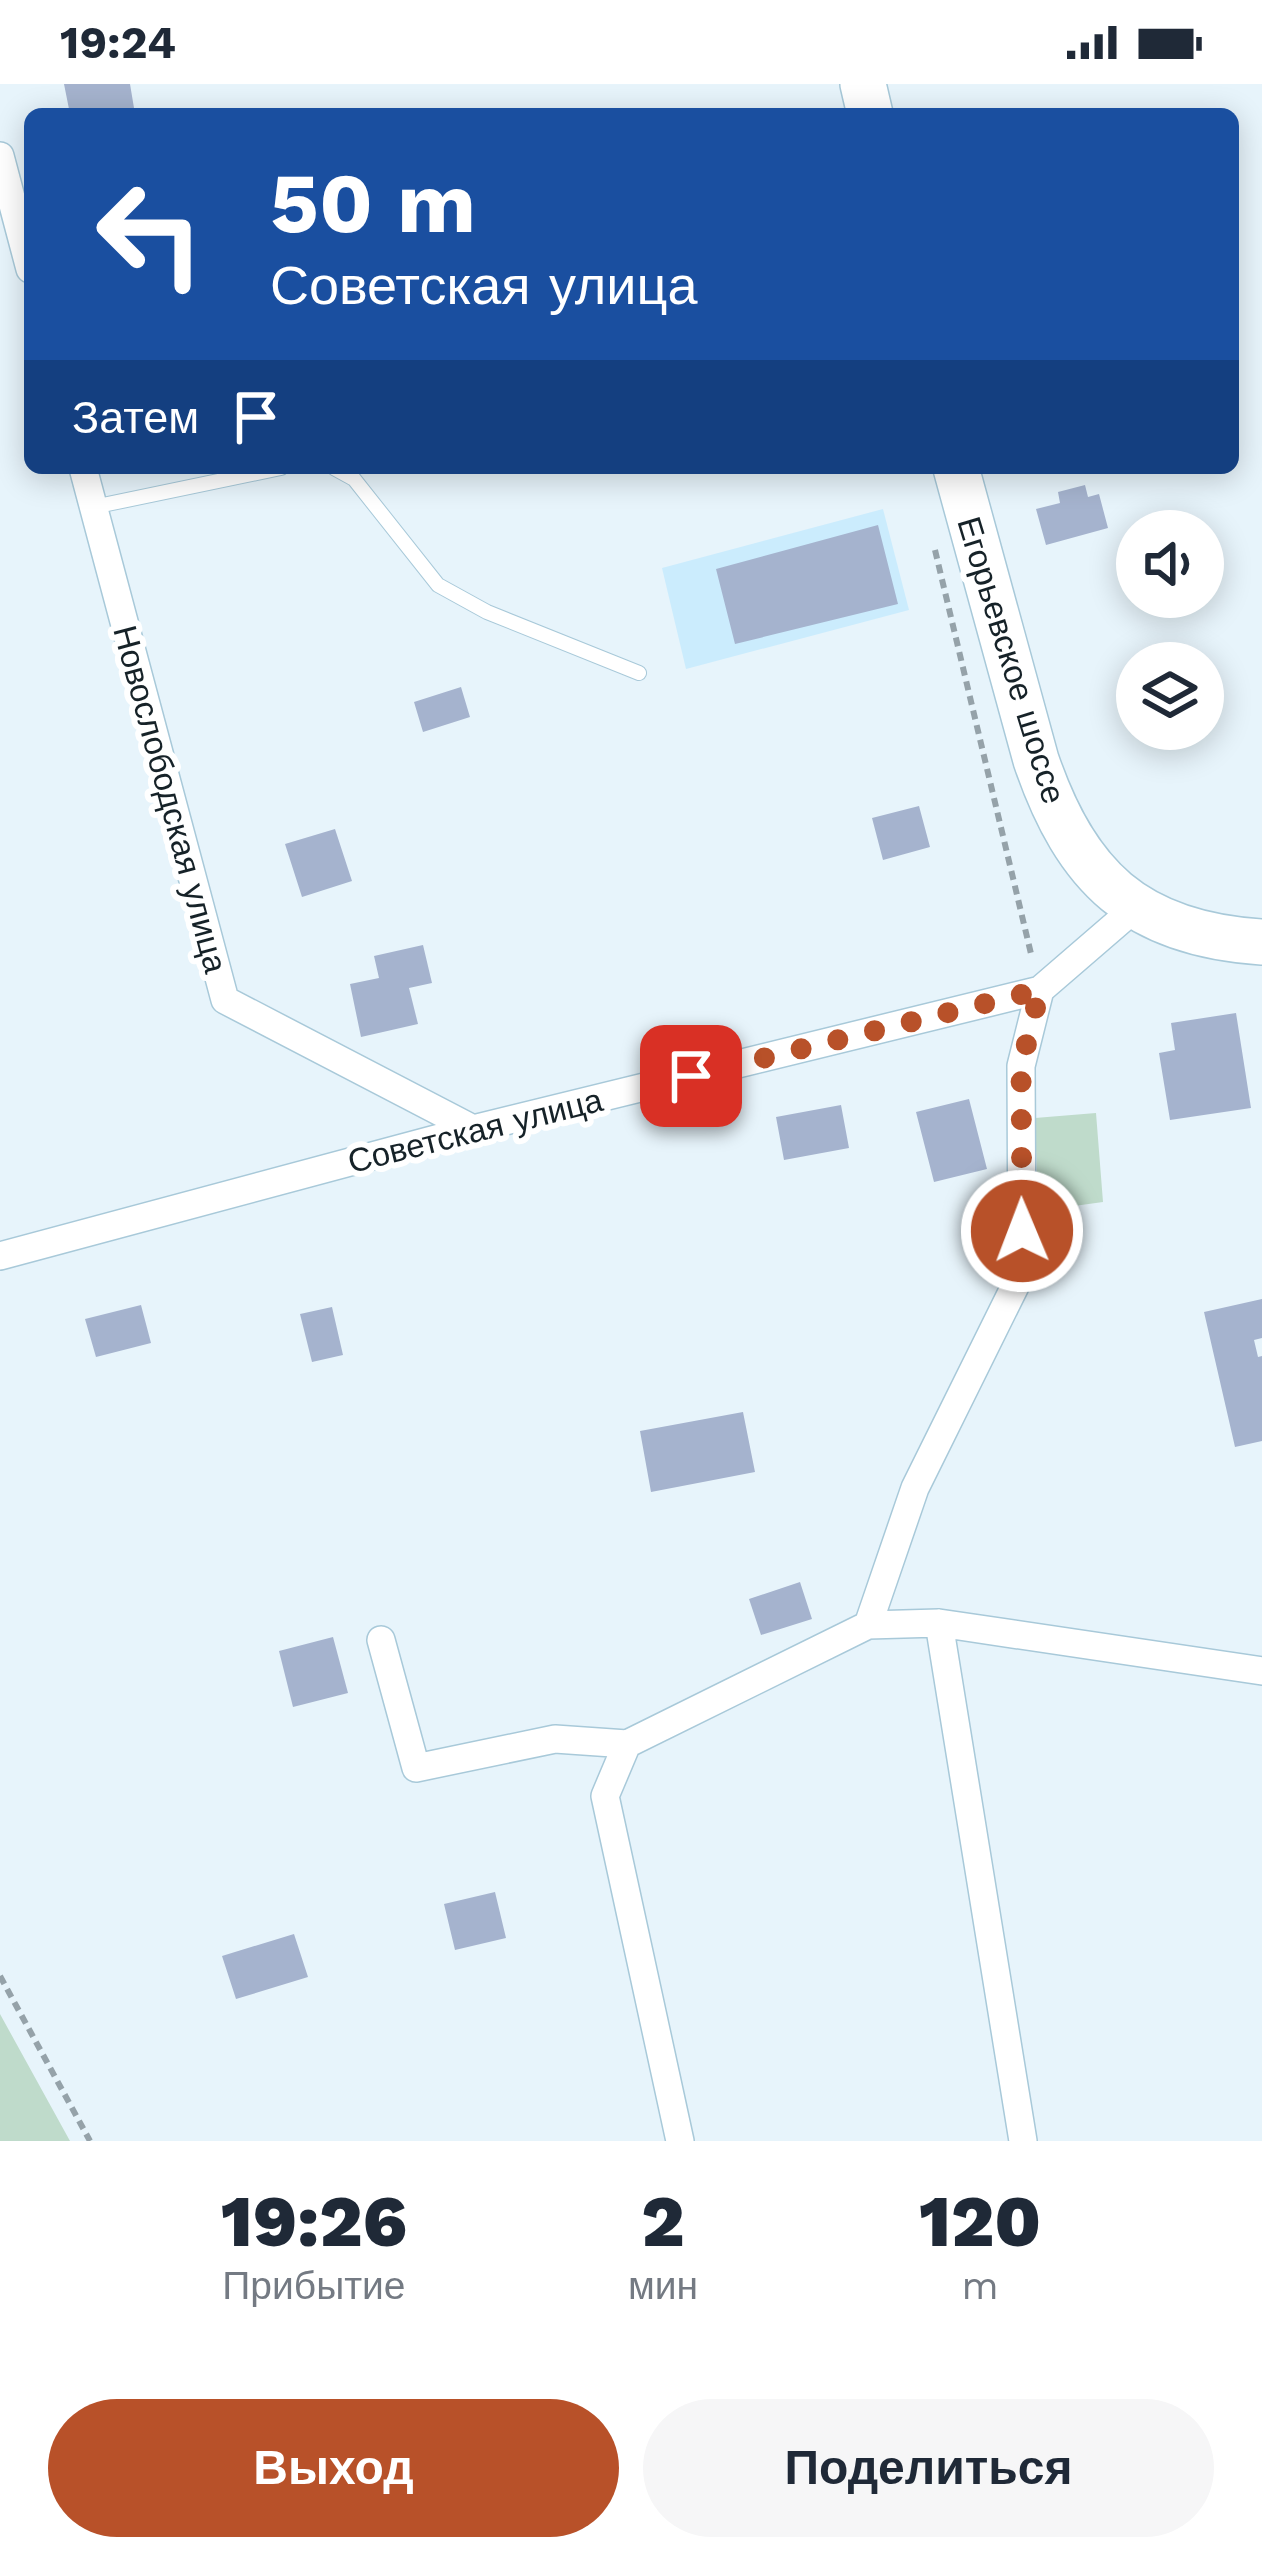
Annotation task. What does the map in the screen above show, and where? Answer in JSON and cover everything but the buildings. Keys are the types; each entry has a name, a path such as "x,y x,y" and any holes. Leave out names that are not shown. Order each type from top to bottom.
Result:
{"main road":[{"name":"Егорьевское шоссе","path":"958,474 1036,760 1064,829 1107,885 1135,908 1205,934 1262,941"}],"street":[{"path":"0,156 24,246"},
{"name":"Новослободская улица","path":"85,474 225,1000 472,1129"},
{"name":"Советская улица","path":"0,1256 472,1129 1040,990 1135,908"},
{"path":"868,1625 916,1488 1022,1272 1021,1066 1040,990"},
{"path":"939,1623 1023,2141"},
{"path":"381,1640 416,1768 555,1739 627,1744 868,1625 939,1623 1262,1671"},
{"path":"627,1744 605,1796 680,2141"}],"lane":[{"path":"93,507 251,474"},
{"path":"344,474 438,585 487,612 639,673"}],"path":[{"path":"932,536 1040,990"},
{"path":"0,1976 90,2141"}],"shaded area":[{"path":"883,509 909,610 686,669 662,568"}],"green space":[{"path":"1096,1113 1103,1202 1038,1211 1035,1118"},
{"path":"0,2014 70,2141 0,2141"}],"route":[{"path":"691,1076 1040,990 1021,1066 1022,1231"}]}
